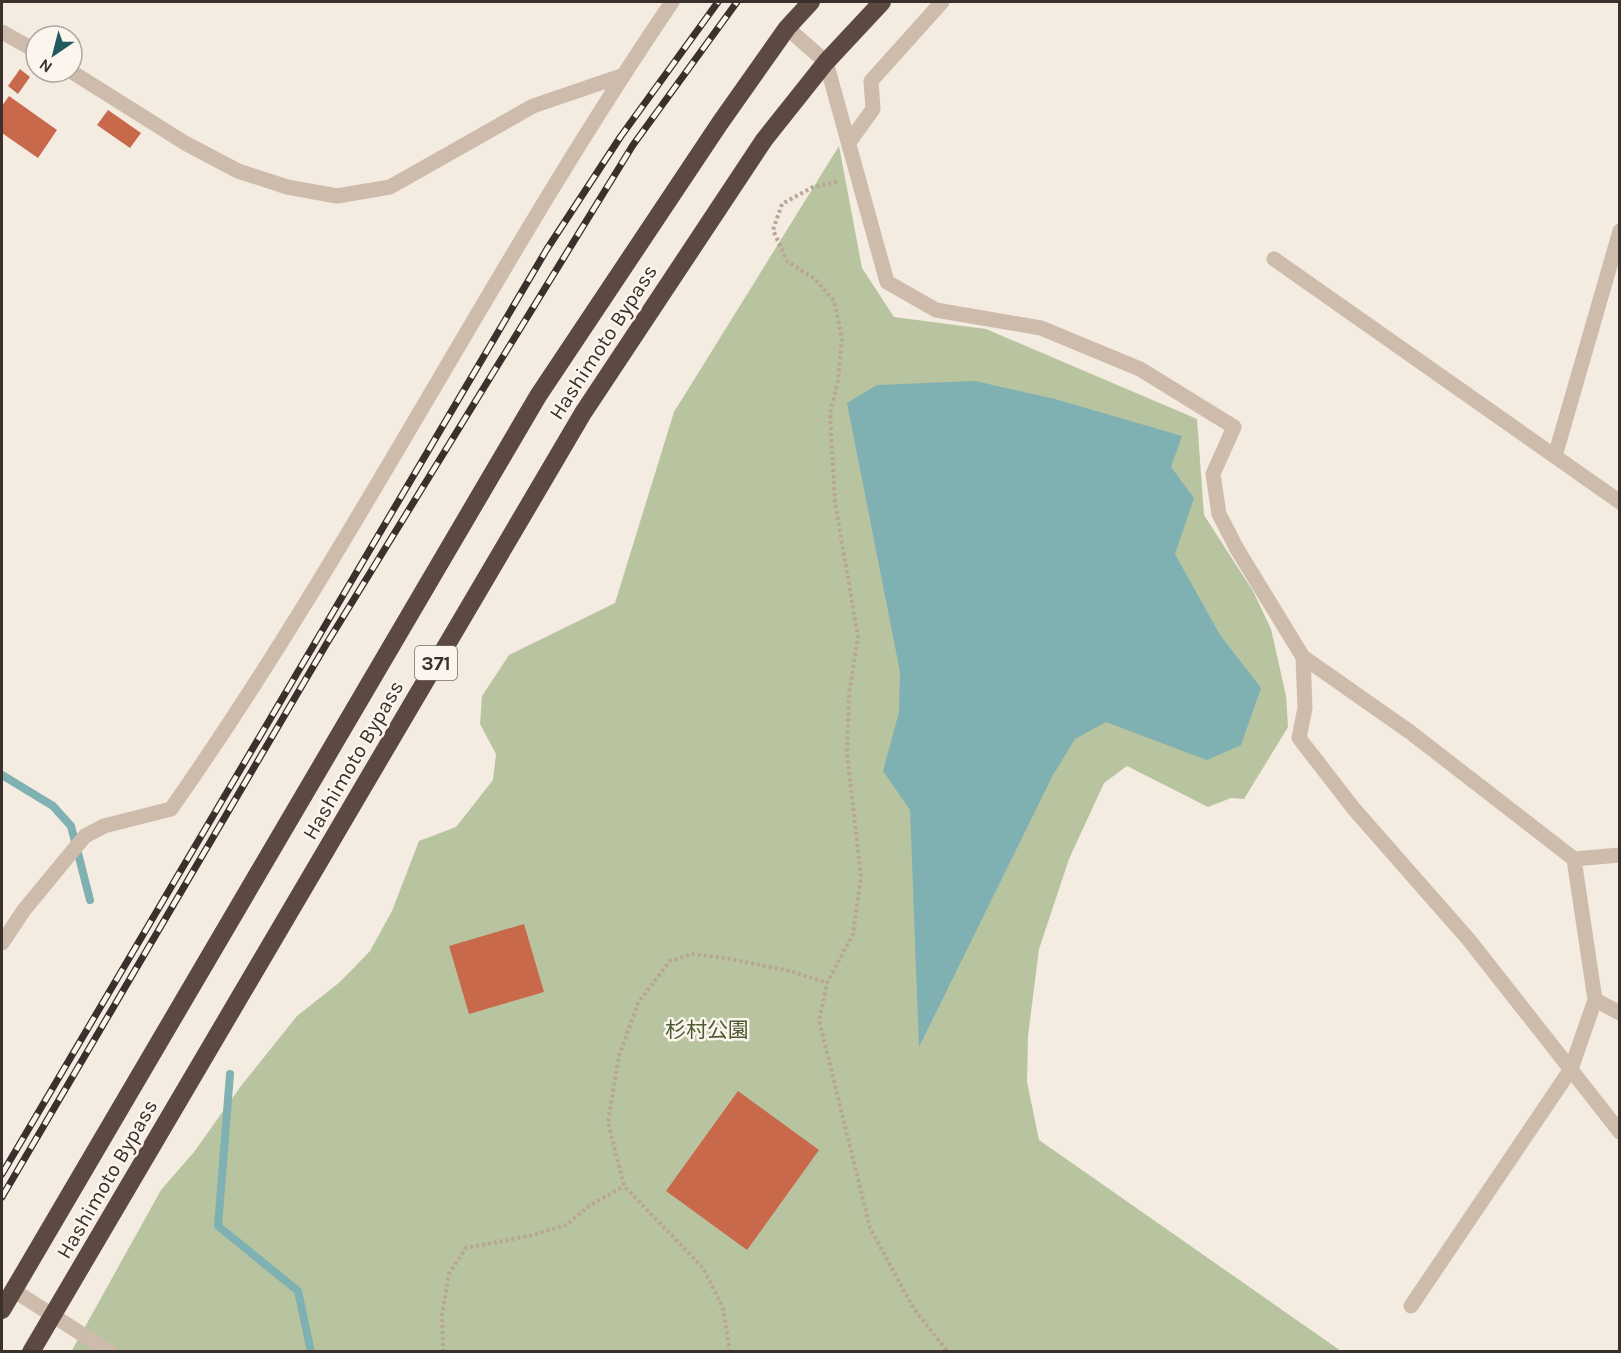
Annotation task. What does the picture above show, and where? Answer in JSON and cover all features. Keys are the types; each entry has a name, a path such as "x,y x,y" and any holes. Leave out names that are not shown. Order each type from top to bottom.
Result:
{"highway":[{"name":"Hashimoto Bypass","path":"2,1310 538,396 720,123 787,28 811,2"},
{"name":"Hashimoto Bypass","path":"31,1352 583,413 764,140 826,62 882,2"}],"street":[{"path":"2,943 64,860 85,836 104,826 171,809 375,488 565,166 621,76 672,2"},
{"path":"850,141 873,109 871,81 942,2"},
{"path":"787,28 826,62 850,141 851,157 859,178 887,282 936,310 1041,328 1129,364 1234,427 1213,474 1220,514 1237,549 1303,657 1410,732 1574,859 1620,855"},
{"path":"2,32 24,44"},
{"path":"84,80 185,143 238,171 287,187 337,196 390,187 533,105 621,76"},
{"path":"1555,456 1620,231"},
{"path":"1274,259 1620,502"},
{"path":"1303,657 1305,708 1299,738 1354,809 1469,940 1620,1132"},
{"path":"1411,1306 1571,1069 1595,1000 1574,859"},
{"path":"1595,1000 1620,1013"},
{"path":"13,1290 110,1352"}],"path":[{"path":"859,178 813,187 782,204 773,230 787,261 815,279 834,301 842,338 838,381 830,414 835,502 858,637 849,695 847,754 861,877 853,934 827,983 819,1020 870,1228 914,1309 948,1352"},
{"path":"730,1352 723,1308 703,1268 624,1186 608,1122 619,1056 638,1003 670,961 692,954 724,958 790,972 827,983"},
{"path":"443,1352 442,1315 449,1274 466,1248 533,1235 566,1225 589,1206 624,1186"}],"green space":[{"name":"杉村公園","path":"839,146 862,268 894,317 986,329 1197,419 1204,515 1253,591 1271,629 1286,696 1288,727 1244,799 1231,798 1208,807 1127,766 1104,783 1069,859 1039,949 1028,1036 1027,1082 1039,1140 1341,1351 71,1352 161,1190 194,1152 241,1086 297,1016 340,982 370,951 392,911 419,841 456,827 493,780 496,754 480,724 482,696 509,655 615,603 674,412"}],"water":[{"path":"975,381 1055,399 1182,436 1171,467 1194,498 1175,554 1220,635 1261,688 1241,745 1207,760 1106,722 1075,739 1053,775 919,1047 910,810 883,771 899,712 900,672 847,403 877,385"}],"building":[{"path":"20,69 24,72 25,84 18,94 8,86"},
{"path":"9,96 57,130 38,158 2,133 2,106"},
{"path":"108,110 141,133 130,148 97,125"},
{"path":"524,924 544,992 469,1014 449,946"},
{"path":"738,1091 819,1150 747,1250 666,1191"}],"waterway":[{"path":"2,775 53,806 71,826 90,900"},
{"path":"230,1074 218,1226 298,1291 311,1352"}],"railway":[{"path":"2,1174 547,249 621,136 718,2"},
{"path":"2,1197 327,643 633,145 737,2"}]}
